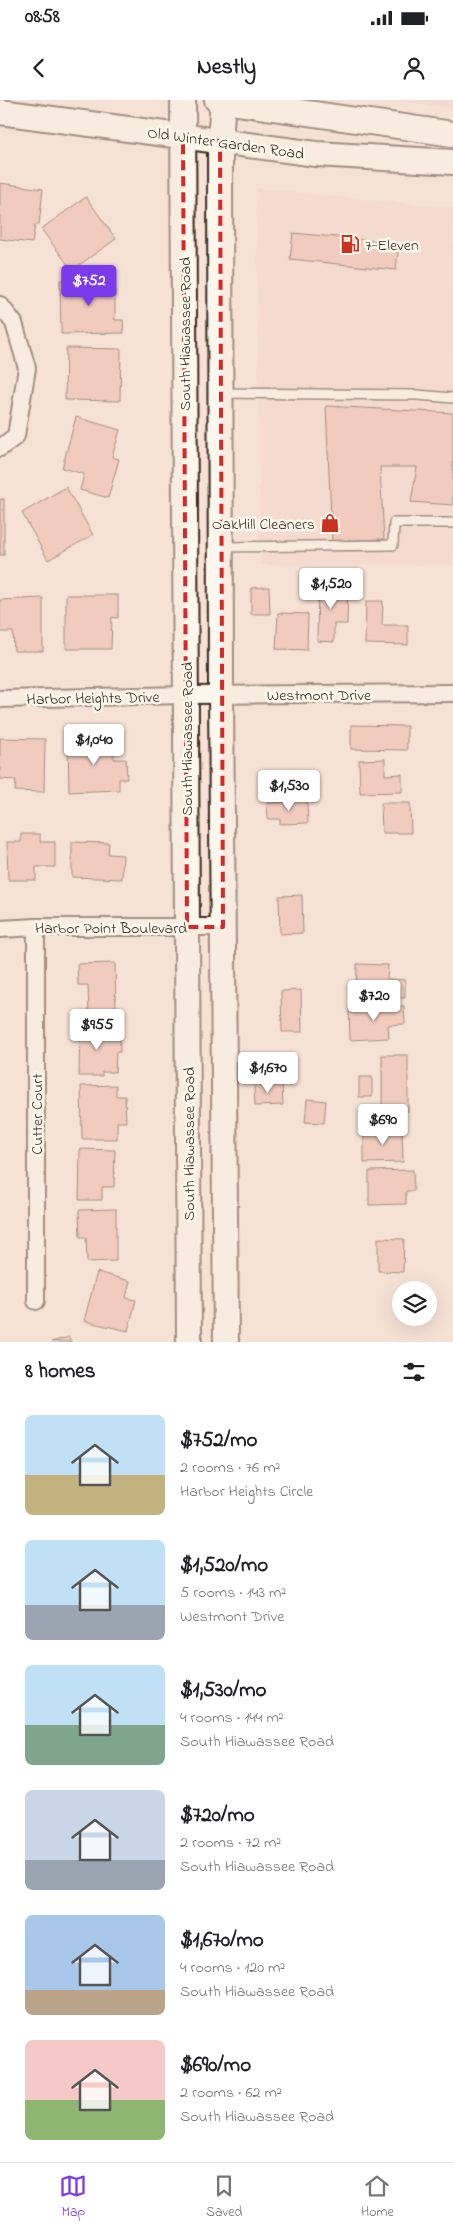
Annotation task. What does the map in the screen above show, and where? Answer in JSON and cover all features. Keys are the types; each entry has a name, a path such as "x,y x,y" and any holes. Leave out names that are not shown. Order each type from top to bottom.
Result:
{"street":[{"name":"South Hiawassee Road","path":"183,100 189,1342"},
{"path":"217,100 453,134"},
{"path":"223,100 220,141 221,695 226,1342"},
{"name":"Old Winter Garden Road","path":"0,112 316,154 453,162"},
{"path":"0,305 14,323 28,368 16,436 0,448"},
{"name":"Westmont Drive","path":"186,695 453,693"},
{"name":"Harbor Heights Drive","path":"0,699 186,695"},
{"name":"Harbor Point Boulevard","path":"0,929 36,927 223,927"},
{"name":"Cutter Court","path":"36,927 36,1301"}],"lane":[{"path":"221,393 417,394 453,398"},
{"path":"221,547 393,545 394,523 453,523"}],"highlighted area":[{"path":"183,136 220,141 223,927 187,927"}],"shaded area":[{"path":"396,100 453,100 453,109"},
{"path":"256,188 453,208 453,565 260,565"}],"building":[{"path":"0,183 43,189 39,225 35,225 32,243 0,239"},
{"path":"86,197 116,239 72,270 41,229"},
{"path":"293,233 399,243 396,270 290,259"},
{"path":"115,279 115,320 123,320 124,333 61,334 60,280"},
{"path":"66,348 121,349 120,401 65,400"},
{"path":"326,406 453,413 453,505 411,502 417,467 380,467 384,539 332,541"},
{"path":"76,417 120,430 112,457 119,459 108,498 80,490 84,474 62,468"},
{"path":"66,487 93,535 48,560 22,513"},
{"path":"0,499 4,499 4,555 0,555"},
{"path":"318,584 348,584 347,624 334,624 334,642 317,641"},
{"path":"269,587 270,614 251,614 251,588"},
{"path":"66,595 118,595 118,618 112,617 111,649 66,649"},
{"path":"43,598 43,651 14,651 13,632 0,632 0,600"},
{"path":"366,601 383,601 382,625 408,625 408,645 365,644"},
{"path":"278,613 308,614 307,650 276,649"},
{"path":"351,725 407,726 407,750 351,749"},
{"path":"113,736 114,759 126,759 127,779 119,779 119,790 69,792 68,737 91,737 91,751 98,751 98,737"},
{"path":"0,738 45,739 44,792 15,791 16,780 0,779"},
{"path":"385,759 385,775 402,774 402,792 360,793 359,760"},
{"path":"307,801 308,823 280,824 280,819 268,819 267,803"},
{"path":"381,803 410,803 411,833 382,833"},
{"path":"21,834 40,834 40,842 55,842 55,867 36,867 36,880 8,880 7,842 21,842"},
{"path":"72,842 109,843 108,854 123,855 122,879 72,877"},
{"path":"302,895 303,933 280,934 279,896"},
{"path":"115,963 116,1014 89,1015 88,985 78,985 77,964"},
{"path":"357,964 388,965 387,979 405,980 405,998 356,996"},
{"path":"301,990 302,1032 282,1032 281,991"},
{"path":"404,1006 405,1024 388,1025 389,1038 350,1040 349,1008"},
{"path":"80,1025 103,1025 103,1037 120,1037 120,1052 116,1052 115,1072 102,1072 102,1076 79,1076"},
{"path":"382,1055 408,1055 408,1111 382,1111"},
{"path":"359,1077 372,1077 372,1097 359,1097"},
{"path":"254,1083 282,1083 283,1105 255,1106"},
{"path":"116,1085 116,1096 125,1096 126,1122 117,1122 117,1139 82,1139 81,1086"},
{"path":"307,1099 326,1101 324,1123 305,1122"},
{"path":"364,1129 402,1129 403,1162 364,1163"},
{"path":"80,1149 115,1150 114,1187 102,1187 102,1200 79,1200"},
{"path":"413,1170 414,1191 406,1191 406,1204 369,1205 369,1171"},
{"path":"116,1209 116,1261 87,1262 86,1237 80,1237 79,1210"},
{"path":"378,1238 404,1239 403,1272 378,1271"},
{"path":"97,1272 130,1281 126,1298 136,1300 128,1331 84,1321"},
{"path":"69,1337 71,1342 51,1342"}],"place":[{"name":"7-Eleven","path":"350,244"},
{"name":"OakHill Cleaners","path":"330,523"}]}
